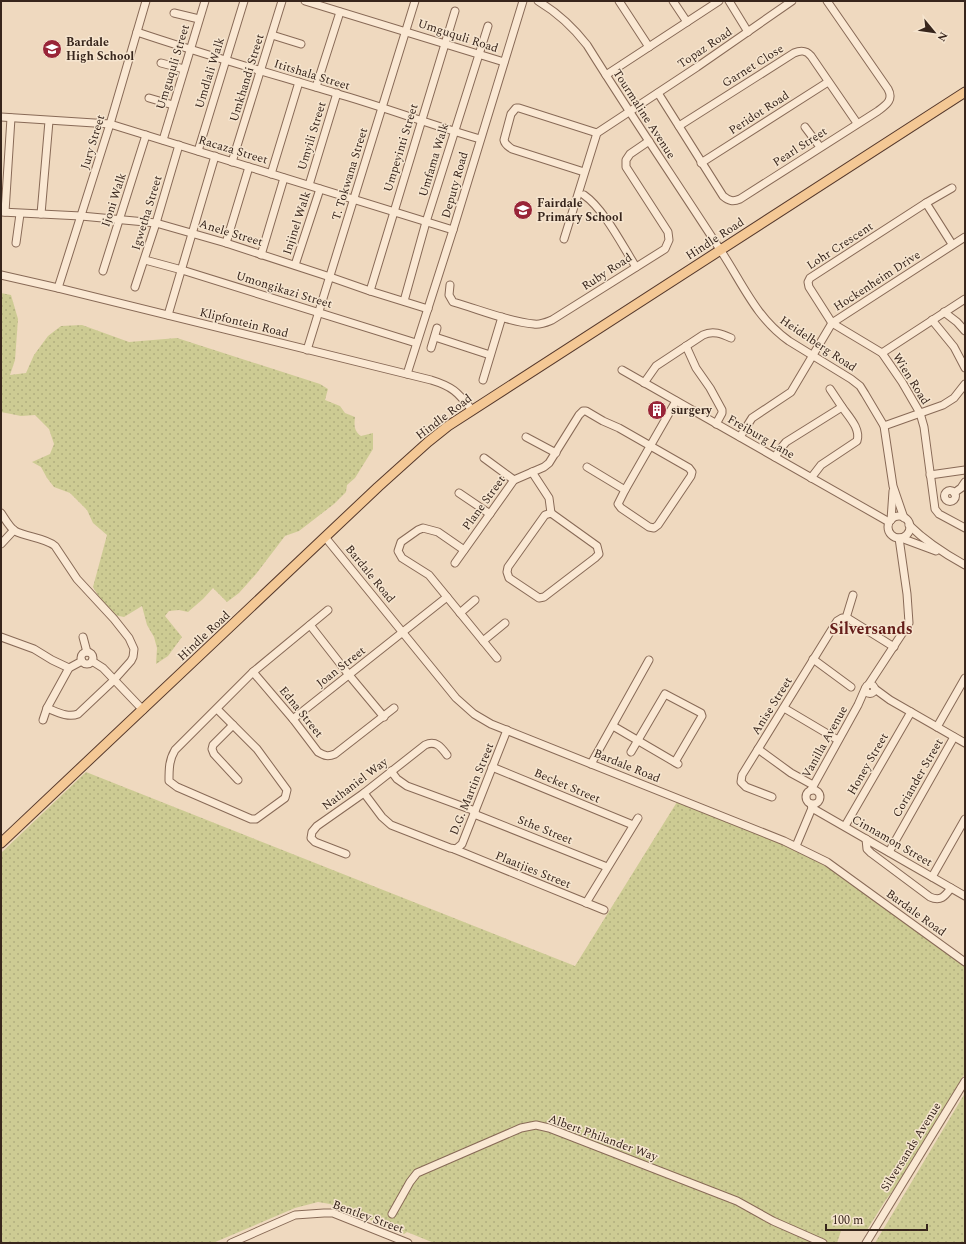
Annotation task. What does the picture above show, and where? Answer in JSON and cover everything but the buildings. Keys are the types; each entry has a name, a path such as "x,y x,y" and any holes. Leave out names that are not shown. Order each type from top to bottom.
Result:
{"main road":[{"name":"Hindle Road","path":"1,843 325,537 428,442 448,426 965,92"}],"street":[{"name":"Jury Street","path":"58,288 110,124 146,1"},
{"name":"Umguquli Street","path":"163,140 205,1"},
{"name":"Umdlali Walk","path":"198,151 244,1"},
{"name":"Umkhandi Street","path":"232,162 282,1"},
{"path":"305,1 406,31"},
{"name":"Deputy Road","path":"407,374 523,1"},
{"name":"Tourmaline Avenue","path":"538,1 563,17 578,33 720,250"},
{"path":"619,1 649,47"},
{"path":"673,1 687,22"},
{"path":"606,75 720,1"},
{"path":"729,1 748,32"},
{"name":"Topaz Road","path":"597,133 792,1"},
{"name":"Pearl Street","path":"658,93 701,163 724,196 730,201 740,199 887,104 889,100 890,94 888,89 827,1"},
{"name":"T. Tokwana Street","path":"308,350 414,2"},
{"name":"Umpeyinti Street","path":"370,291 455,11"},
{"path":"316,87 340,12"},
{"path":"174,13 199,20"},
{"name":"Umfama Walk","path":"404,301 426,222 488,26"},
{"name":"Umguquli Road","path":"406,31 504,62"},
{"name":"Ititshala Street","path":"137,32 190,50 337,93 480,139"},
{"path":"272,35 301,44"},
{"name":"Garnet Close","path":"679,126 799,51 805,51 809,54 857,123"},
{"path":"161,63 184,69"},
{"path":"271,174 299,82"},
{"name":"Peridot Road","path":"701,163 828,82"},
{"name":"Umyili Street","path":"308,185 337,93"},
{"path":"149,98 173,105"},
{"path":"564,239 597,133 516,108 511,114 504,140 505,143 512,149 584,172"},
{"name":"Racaza Street","path":"1,117 110,124 453,230"},
{"path":"3,212 11,118"},
{"path":"41,214 49,121"},
{"path":"805,126 820,147"},
{"name":"Ijoni Walk","path":"102,271 146,135"},
{"name":"Ruby Road","path":"450,285 449,295 453,302 502,317 535,324 544,323 552,320 664,249 669,240 668,232 626,167 626,160 630,154 649,141"},
{"name":"Igwetha Street","path":"135,287 179,145"},
{"path":"168,316 215,156"},
{"path":"226,243 249,167"},
{"path":"261,254 284,178"},
{"name":"Lohr Crescent","path":"832,323 809,287 808,282 810,278 926,203 952,188"},
{"name":"Injinel Walk","path":"295,265 320,189"},
{"path":"584,195 599,208 636,267"},
{"path":"926,203 952,244"},
{"name":"Anele Street","path":"3,212 81,216 156,223 226,243 330,276 370,291 428,308"},
{"path":"16,243 20,214"},
{"name":"Hockenheim Drive","path":"740,437 752,418 791,392 832,323 965,237"},
{"name":"Heidelberg Road","path":"720,250 764,319 780,335 844,374 860,386 884,426 893,486 904,518"},
{"name":"Umongikazi Street","path":"144,260 182,270 416,343"},
{"name":"Klipfontein Road","path":"1,275 407,374 449,386 459,394 472,410"},
{"path":"882,353 965,299"},
{"path":"956,321 958,304"},
{"path":"944,312 956,321 965,331"},
{"path":"483,380 502,317"},
{"path":"932,320 954,347 965,368"},
{"name":"Wien Road","path":"832,323 882,353 902,382 920,413 924,427 935,509 939,514 965,528"},
{"path":"431,348 437,328"},
{"path":"644,383 654,367 703,335 718,333 731,338"},
{"path":"435,337 490,354"},
{"path":"686,346 696,368 710,388 722,410 716,424"},
{"name":"Freiburg Lane","path":"622,370 811,478 890,521"},
{"path":"884,426 949,401 965,384"},
{"path":"811,478 821,465 857,441 859,435 830,389"},
{"path":"651,445 690,468 692,472 691,476 658,525 654,528 649,527 621,508 618,504 619,500 676,401"},
{"path":"775,457 790,438 842,407"},
{"name":"Plane Street","path":"455,563 514,480 548,465 582,412 585,411 651,445"},
{"path":"526,437 556,453"},
{"path":"484,458 514,480"},
{"path":"587,467 625,490"},
{"path":"930,475 965,470"},
{"path":"532,472 547,494 550,502 551,513 597,546 599,554 544,597 539,598 509,578 507,572 508,567 546,516 551,513"},
{"path":"954,493 961,488 965,482"},
{"name":"Heidelberg Road","path":"890,521 893,486"},
{"path":"460,493 490,514"},
{"path":"1,513 14,530 53,544 77,579 114,619 129,638 134,650 133,657 114,680 76,715 60,713 47,708"},
{"path":"945,554 894,537 890,534 888,529 890,521 897,516 904,518 909,525 926,540 945,554 965,565"},
{"path":"900,538 908,533 909,525"},
{"name":"Plane Street","path":"447,597 429,575 398,554 399,545 418,530 423,528 438,532 464,550"},
{"path":"1,544 14,530"},
{"name":"Bardale Road","path":"325,537 461,703 482,719 796,846 827,862 965,962"},
{"name":"Vanilla Avenue","path":"812,787 858,705 870,689 881,667 910,621 900,538"},
{"path":"853,595 846,618 894,647"},
{"path":"447,597 498,658"},
{"name":"Joan Street","path":"293,719 447,597"},
{"path":"460,613 475,600"},
{"path":"217,709 257,749 287,790 285,798 256,819 251,819 177,787 169,781 169,764 175,750 253,672 328,610"},
{"name":"Anise Street","path":"772,797 746,787 741,782 742,775 837,621 846,618"},
{"path":"483,641 505,623"},
{"path":"310,625 384,717"},
{"path":"1,637 34,649 69,668"},
{"path":"83,637 87,652 93,656 92,661"},
{"path":"82,661 82,654 87,652"},
{"path":"813,659 851,687"},
{"path":"591,764 649,660"},
{"path":"43,720 47,708 69,668 82,661"},
{"path":"82,661 86,664 90,664 92,661"},
{"path":"92,661 103,668 142,710"},
{"name":"Edna Street","path":"253,672 293,719 318,752 324,756 335,754 394,708"},
{"path":"937,727 965,678"},
{"path":"870,689 965,743"},
{"path":"613,726 637,740 677,763 702,716 701,713 665,694 637,740 630,752"},
{"path":"784,708 838,740"},
{"name":"Honey Street","path":"845,826 910,712"},
{"path":"232,725 213,745 212,749 214,754 238,780"},
{"name":"D.G. Martin Street","path":"452,849 459,847 462,844 507,730"},
{"name":"Coriander Street","path":"888,852 954,737"},
{"name":"Nathaniel Way","path":"346,854 319,844 311,838 311,835 317,826 364,793 429,743 436,744 447,755"},
{"path":"758,749 812,787 820,796 817,802 811,806 796,846"},
{"name":"Becket Street","path":"492,767 633,825"},
{"name":"Sthe Street","path":"391,771 397,779 407,786 607,867"},
{"path":"811,806 807,801 806,793 812,787"},
{"name":"Plaatjies Street","path":"364,793 382,817 391,825 604,910"},
{"name":"Cinnamon Street","path":"811,806 965,896"},
{"path":"586,903 638,818"},
{"path":"932,877 965,819"},
{"path":"866,839 866,846 871,853 930,897 937,900 942,898 951,888"},
{"name":"Silversands Avenue","path":"866,1243 965,1081"},
{"name":"Albert Philander Way","path":"392,1214 410,1182 421,1170 521,1128 536,1125 548,1128 737,1201 778,1224 823,1243"},
{"name":"Bentley Street","path":"231,1243 295,1215 324,1213 333,1214 408,1243"},
{"name":"Silversands Avenue","path":"860,1243 876,1226"}],"shaded area":[{"path":"1,293 11,295 18,319 15,360 10,375 26,373 34,355 48,336 61,326 82,325 129,342 177,338 320,384 328,389 325,400 340,406 345,413 355,417 355,428 361,436 373,433 373,449 355,478 347,485 346,492 334,504 299,531 285,536 256,574 239,593 227,602 213,588 188,612 179,610 169,611 165,616 182,637 168,656 156,664 157,648 154,637 147,625 142,606 124,617 109,614 93,587 107,535 93,523 87,510 70,493 54,487 41,467 32,462 50,454 54,444 49,429 35,415 21,416 1,412"},
{"path":"86,772 575,966 677,802 802,852 833,871 965,966 965,1073 902,1179 885,1201 867,1230 841,1231 837,1243 434,1243 407,1232 404,1234 386,1224 373,1221 330,1204 318,1202 295,1208 213,1243 1,1243 1,853"},
{"path":"965,1093 965,1243 875,1243"}],"place":[{"name":"Bardale High School","path":"52,49"},
{"name":"Fairdale Primary School","path":"523,210"},
{"name":"surgery","path":"657,410"}],"district":[{"name":"Silversands","path":"871,629"}]}
